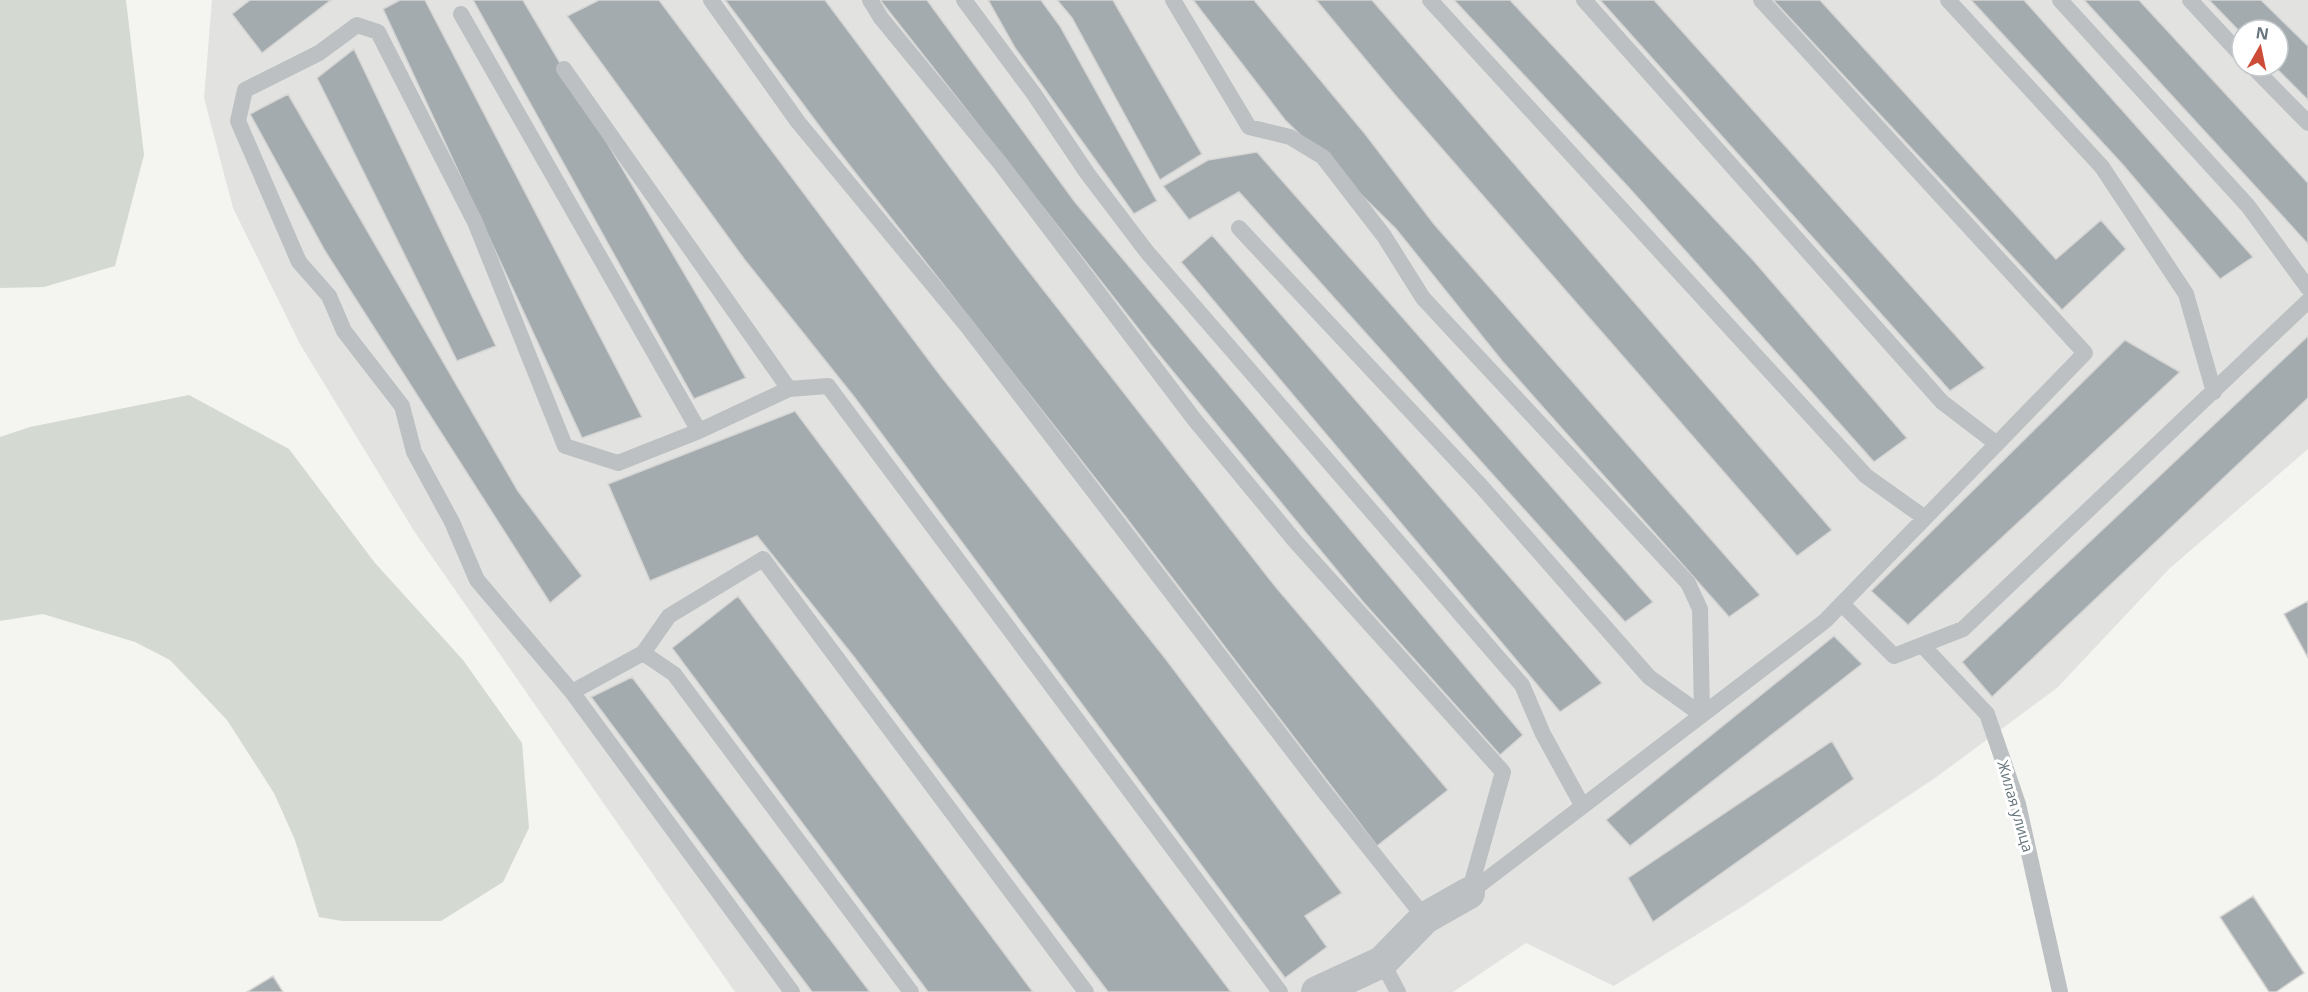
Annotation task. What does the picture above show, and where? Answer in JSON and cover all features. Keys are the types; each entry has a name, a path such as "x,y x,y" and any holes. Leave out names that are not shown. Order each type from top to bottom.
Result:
{"street":[{"path":"1317,992 1382,962 1425,918 1469,893"}],"lane":[{"path":"711,0 798,122 967,326 1315,780 1425,918"},
{"path":"870,0 881,18 1000,163 1194,419 1295,541 1503,772 1469,893"},
{"path":"963,0 1034,94 1087,173 1147,252 1522,685 1543,734 1582,805"},
{"path":"1173,0 1249,127 1290,137 1323,157 1384,236 1423,298 1688,583 1700,609 1702,715"},
{"path":"1431,0 1866,476 1925,518"},
{"path":"1584,0 1942,402 1997,444"},
{"path":"1469,893 1825,621 2085,353 1761,0"},
{"path":"1948,0 2102,167 2186,294 2214,392"},
{"path":"2060,0 2248,206 2308,288"},
{"path":"2190,0 2230,43"},
{"path":"461,14 699,431"},
{"path":"792,992 572,692 477,580 452,522 414,452 402,406 344,331 329,296 299,262 238,121 245,90 319,53 357,25 378,32 475,222 565,446 618,463 699,431 789,389 828,386 1280,992"},
{"path":"564,69 789,389"},
{"path":"2264,78 2308,123"},
{"path":"1239,228 1481,486 1649,677 1702,715"},
{"path":"1842,604 1894,656 1963,629 2308,301"},
{"path":"572,692 643,653 669,616 762,559 1086,992"},
{"name":"Жилая улица","path":"1922,645 1987,714 2018,804 2060,992"},
{"path":"643,653 674,674 910,992"},
{"path":"1382,962 1398,992"}],"shaded area":[{"path":"0,0 126,0 144,155 115,266 44,287 0,288"},
{"path":"212,0 2308,0 2308,449 2169,569 2057,688 1935,778 1743,906 1614,986 1526,943 1453,992 735,992 414,531 300,344 233,208 204,98"},
{"path":"189,395 289,449 375,563 463,660 522,743 529,828 503,882 441,921 342,921 319,917 295,840 274,793 227,720 170,660 135,642 43,614 0,621 0,437 30,427"}],"building":[{"path":"250,0 331,0 262,53 232,14"},
{"path":"400,0 425,0 642,417 582,438 383,9"},
{"path":"473,0 523,0 746,378 694,399"},
{"path":"599,0 659,0 940,375 1165,658 1342,893 1305,916 1327,947 1285,978 855,398 744,259 567,16"},
{"path":"725,0 825,0 1017,256 1275,586 1448,790 1377,846 1124,515 832,143"},
{"path":"880,0 927,0 1075,202 1523,735 1500,755 1363,602 1151,345"},
{"path":"988,0 1041,0 1060,26 1157,201 1134,214 1015,48"},
{"path":"1057,0 1113,0 1202,154 1160,180 1072,18"},
{"path":"1193,0 1254,0 1366,135 1434,224 1760,595 1729,617 1502,361 1396,229 1285,120"},
{"path":"1316,0 1372,0 1832,530 1797,556 1395,95"},
{"path":"1454,0 1510,0 1754,261 1907,438 1874,462 1630,189"},
{"path":"1600,0 1654,0 1985,368 1950,391"},
{"path":"1773,0 1820,0 2056,259 2101,220 2126,249 2062,310"},
{"path":"1971,0 2024,0 2253,257 2220,279 2123,165"},
{"path":"2084,0 2139,0 2308,183 2308,244"},
{"path":"2209,0 2261,0 2279,18 2230,18 2230,22"},
{"path":"2290,28 2308,46 2308,100 2286,78 2290,78"},
{"path":"354,49 496,346 457,361 317,78"},
{"path":"288,94 518,491 582,576 550,603 325,251 250,114"},
{"path":"1257,152 1653,602 1625,622 1239,192 1189,220 1163,186 1208,160"},
{"path":"1212,235 1602,683 1560,712 1181,262"},
{"path":"2308,336 2308,398 1992,697 1962,662"},
{"path":"2125,340 2180,372 1908,625 1871,591"},
{"path":"795,411 1231,992 1108,992 854,657 757,536 650,581 608,484"},
{"path":"738,596 1033,992 928,992 672,648"},
{"path":"2308,601 2308,658 2284,614"},
{"path":"1834,636 1862,664 1630,846 1606,820"},
{"path":"632,677 870,992 812,992 591,697"},
{"path":"1832,741 1854,779 1653,922 1628,878"},
{"path":"2253,896 2304,973 2276,992 2269,992 2220,917"},
{"path":"273,976 283,992 247,992"}]}
